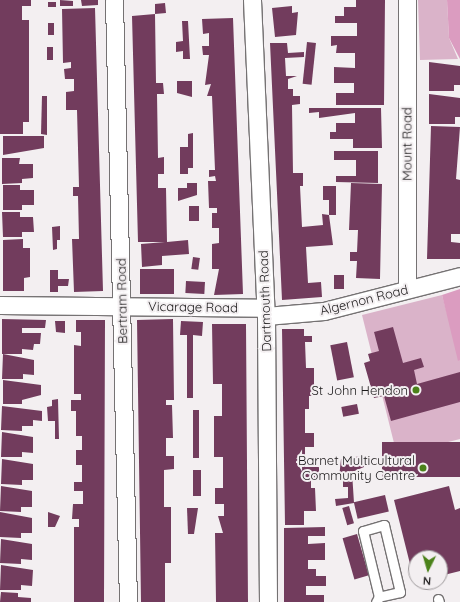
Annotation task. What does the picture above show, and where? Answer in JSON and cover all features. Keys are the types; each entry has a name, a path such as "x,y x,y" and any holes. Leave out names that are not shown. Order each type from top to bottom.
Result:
{"street":[{"name":"Bertram Road","path":"114,0 123,306 128,602"},
{"name":"Dartmouth Road","path":"252,0 266,312 268,602"},
{"name":"Mount Road","path":"406,0 407,289"},
{"name":"Algernon Road","path":"266,312 324,311 460,276"},
{"name":"Vicarage Road","path":"0,305 123,306 266,312"}],"lane":[{"path":"384,525 400,592 377,599 363,531 384,525"}],"shaded area":[{"path":"418,0 447,0 449,38 458,59 420,60"},
{"path":"447,0 460,0 460,59 449,38"},
{"path":"460,289 460,360 458,361 442,295"},
{"path":"442,295 460,360 460,439 397,455 362,315"}],"building":[{"path":"0,0 31,0 31,6 22,6 22,20 29,20 29,122 23,122 23,134 0,134"},
{"path":"60,0 73,1 73,6 60,6"},
{"path":"81,0 98,0 98,5 82,6"},
{"path":"356,0 385,0 384,105 336,105 336,93 354,93 354,83 334,83 334,67 355,68 355,53 336,53 337,45 331,46 331,36 357,36 357,23 335,23 335,16 344,16 344,7 356,7"},
{"path":"48,2 56,2 56,7 48,7"},
{"path":"165,3 166,13 155,14 155,4"},
{"path":"292,6 292,13 298,12 296,35 275,37 272,8"},
{"path":"95,8 103,291 74,292 72,239 79,239 78,196 73,196 73,187 79,187 77,110 66,110 66,92 74,91 74,79 65,79 64,69 71,68 71,62 63,63 62,9"},
{"path":"155,14 156,83 163,83 164,94 157,94 158,158 164,157 164,174 158,174 158,188 166,188 167,242 188,240 189,254 162,256 162,265 142,267 141,244 165,242 138,242 132,16"},
{"path":"233,18 243,294 214,295 219,269 212,269 212,244 219,243 219,228 212,228 212,213 217,213 217,208 209,208 208,181 216,181 215,176 209,177 209,170 215,170 212,96 207,96 211,84 205,85 209,55 203,55 202,46 209,46 209,33 203,34 202,19"},
{"path":"182,21 188,21 190,59 183,59 183,51 176,52 176,42 183,41"},
{"path":"48,23 54,23 54,35 48,35"},
{"path":"307,42 316,43 312,85 303,84"},
{"path":"270,43 287,43 288,53 304,52 304,57 285,58 286,76 297,76 288,79 288,89 293,89 293,96 300,96 300,104 292,105 293,173 303,173 303,186 300,186 302,227 323,225 322,214 329,215 333,245 306,247 308,283 321,282 322,297 282,300"},
{"path":"47,47 53,47 53,60 47,60"},
{"path":"429,62 460,66 460,85 454,85 454,91 429,91"},
{"path":"177,81 192,81 192,97 177,93"},
{"path":"429,94 460,98 460,117 455,117 455,124 429,124"},
{"path":"42,96 47,96 47,135 41,134"},
{"path":"309,108 381,108 382,148 353,148 353,139 330,139 330,132 336,132 336,123 355,123 355,113 319,118 319,112 309,113"},
{"path":"431,126 460,127 456,179 460,180 460,234 451,234 451,242 460,243 460,259 427,259"},
{"path":"193,133 193,168 188,168 188,174 180,174 180,147 188,147 188,134"},
{"path":"3,136 44,136 44,148 3,155"},
{"path":"334,151 378,151 378,183 336,182 336,176 356,176 356,160 334,160"},
{"path":"2,158 20,158 19,164 33,164 33,178 22,179 22,183 2,184"},
{"path":"187,183 197,183 197,195 178,201 178,188 187,188"},
{"path":"351,183 382,184 380,279 356,278 357,261 350,261 350,252 357,252 358,230 349,230"},
{"path":"3,185 20,185 20,190 34,190 34,205 22,205 22,210 3,210"},
{"path":"323,186 336,186 336,215 329,215 329,200 323,200"},
{"path":"189,206 199,206 199,221 189,221"},
{"path":"2,212 20,212 20,217 33,217 34,232 22,232 22,237 3,237"},
{"path":"60,226 60,240 57,240 57,249 53,250 52,227"},
{"path":"23,239 23,248 30,248 30,277 24,278 24,291 3,291 3,240"},
{"path":"193,257 200,258 198,270 191,269"},
{"path":"140,269 174,269 174,294 140,294"},
{"path":"50,270 58,270 58,279 69,279 68,286 58,286 58,292 50,292"},
{"path":"334,275 344,275 344,289 334,289"},
{"path":"186,281 205,282 204,294 185,293"},
{"path":"2,319 46,320 45,328 22,328 22,333 41,333 40,344 34,344 33,350 22,349 22,354 2,354"},
{"path":"173,319 174,400 166,400 166,405 172,405 173,438 166,438 166,456 174,456 174,469 164,470 164,507 171,507 171,563 165,563 165,602 141,602 137,320"},
{"path":"76,320 105,320 104,602 74,602 74,527 79,527 79,519 72,519 73,504 83,504 83,491 74,491 74,482 82,482 82,465 76,465 76,450 82,450 82,436 76,436 76,411 71,411 71,400 81,400 81,394 74,394 74,345 81,346 81,332 76,332"},
{"path":"55,321 65,321 65,333 56,332"},
{"path":"181,321 203,322 202,336 193,335 193,398 187,398 187,335 180,335"},
{"path":"212,324 246,324 248,602 216,602 215,533 223,533 218,516 224,516 224,504 215,504 215,488 223,488 223,457 214,457 214,416 222,416 222,384 213,384"},
{"name":"St John Hendon","path":"393,327 403,363 421,358 424,367 414,370 417,384 460,372 460,402 391,421 384,396 374,398 364,363 370,361 368,354 379,351 374,332"},
{"path":"282,329 304,329 304,336 312,336 312,342 305,342 306,368 314,368 314,396 309,396 309,409 305,409 305,433 314,433 314,447 305,447 305,467 319,467 319,479 311,479 311,488 315,488 316,511 304,511 304,525 285,525"},
{"path":"347,342 354,377 337,381 330,345"},
{"path":"3,354 34,360 34,375 23,374 23,379 2,379"},
{"path":"3,380 41,385 41,395 22,400 22,404 3,404"},
{"path":"58,399 59,439 55,439 55,421 48,421 47,407 52,406 52,400"},
{"path":"357,404 359,414 343,417 341,407"},
{"path":"2,406 42,411 42,421 33,420 33,426 22,426 22,431 1,430"},
{"path":"193,410 199,410 199,458 193,458"},
{"path":"2,432 33,437 33,453 22,452 22,457 1,457"},
{"name":"Barnet Multicultural Community Centre","path":"382,442 460,442 460,477 382,477"},
{"path":"362,456 364,467 352,472 354,503 336,506 335,499 348,498 348,487 343,487 343,480 339,478 341,459"},
{"path":"2,459 33,464 33,480 22,480 22,485 1,484"},
{"path":"193,470 201,470 201,496 193,496"},
{"path":"1,486 32,491 32,507 21,507 21,512 0,511"},
{"path":"449,486 455,510 460,508 460,571 448,574 448,550 408,550 408,556 394,500"},
{"path":"385,495 389,512 358,519 354,502"},
{"path":"349,506 354,523 347,525 342,508"},
{"path":"187,508 198,508 194,534 188,534"},
{"path":"0,512 32,518 32,533 21,533 21,538 0,537"},
{"path":"48,512 60,516 55,527 48,527"},
{"path":"325,527 325,536 308,536 308,544 325,543 325,560 308,560 308,569 316,569 316,576 326,576 326,586 306,586 306,595 324,595 324,602 284,602 284,528"},
{"path":"357,534 369,575 354,579 343,538"},
{"path":"1,539 32,544 32,560 21,559 21,564 0,563"},
{"path":"1,565 33,570 32,586 21,585 21,590 0,590"},
{"path":"1,592 18,593 18,597 31,598 31,602 0,602"}],"place":[{"name":"St John Hendon","path":"416,390"},
{"name":"Barnet Multicultural Community Centre","path":"423,468"}]}
